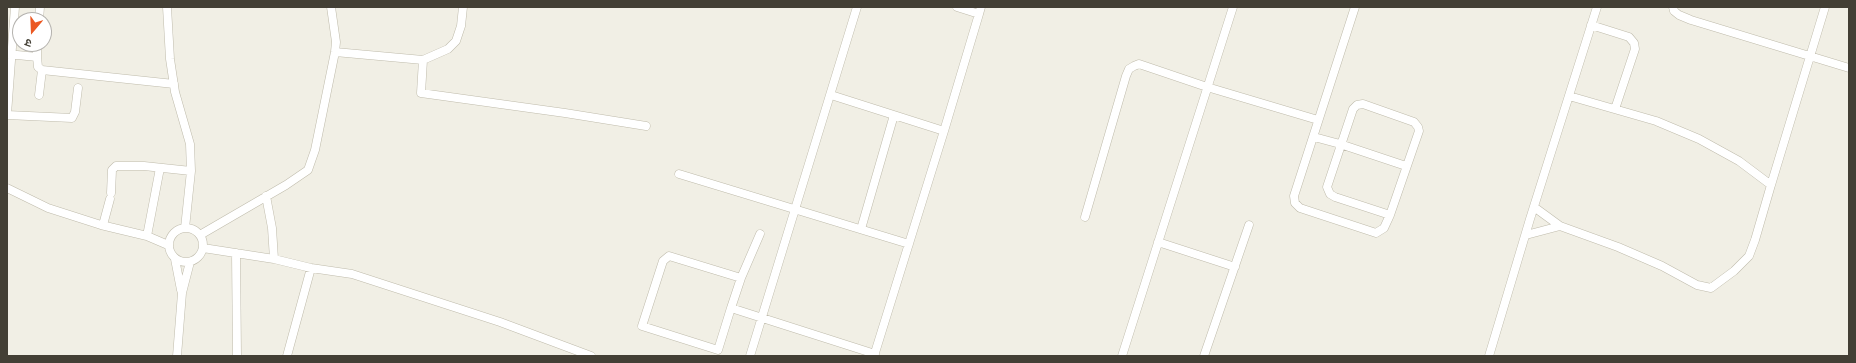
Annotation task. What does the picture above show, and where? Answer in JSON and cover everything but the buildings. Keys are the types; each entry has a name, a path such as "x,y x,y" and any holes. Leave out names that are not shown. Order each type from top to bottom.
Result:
{"street":[{"path":"16,7 11,16 7,115 72,118 75,112 78,88"},
{"path":"167,7 174,84 190,144 191,171 185,228"},
{"path":"200,235 308,170 317,143 335,52 336,42 331,7"},
{"path":"335,52 423,60 448,49 456,41 460,34 462,7"},
{"path":"750,356 857,7"},
{"path":"731,308 875,355 980,10 957,7"},
{"path":"1122,356 1233,7"},
{"path":"1354,7 1314,137 1294,196 1295,204 1300,208 1376,233 1382,231 1390,214 1418,132 1418,127 1414,122 1363,104 1357,105 1353,109 1340,144 1327,187 1330,194 1335,197 1390,214"},
{"path":"1490,356 1534,206 1597,7"},
{"path":"1673,7 1674,11 1679,15 1691,20 1849,68"},
{"path":"1534,206 1560,226 1624,249 1662,266 1697,285 1711,288 1716,286 1749,256 1825,7"},
{"path":"1591,25 1629,37 1634,43 1635,48 1616,109"},
{"path":"37,52 38,67 42,70 174,84"},
{"path":"9,54 37,57"},
{"path":"423,60 421,93 565,112 646,126"},
{"path":"1085,217 1129,69 1139,64 1207,87 1318,120"},
{"path":"39,95 42,70"},
{"path":"831,94 944,131"},
{"path":"1569,96 1656,121 1699,138 1739,161 1771,185"},
{"path":"861,230 894,115"},
{"path":"1314,137 1406,166"},
{"path":"103,225 110,196 112,170 114,167 144,166 191,171"},
{"path":"147,236 160,168"},
{"path":"679,174 909,244"},
{"path":"7,188 48,208 103,225 147,236 168,245"},
{"path":"266,196 272,228 274,259"},
{"path":"1204,356 1249,225"},
{"path":"1526,235 1560,226"},
{"path":"175,259 190,262 199,256 202,248 200,235 195,230 185,228 177,230 172,234 168,245 175,259 182,292"},
{"path":"741,278 670,256 664,261 642,326 718,350 741,278 760,234"},
{"path":"1158,242 1235,267"},
{"path":"202,248 274,259 311,268 352,274 500,322 591,356"},
{"path":"236,253 237,356"},
{"path":"177,356 182,292 190,262"},
{"path":"287,356 311,268"}]}
